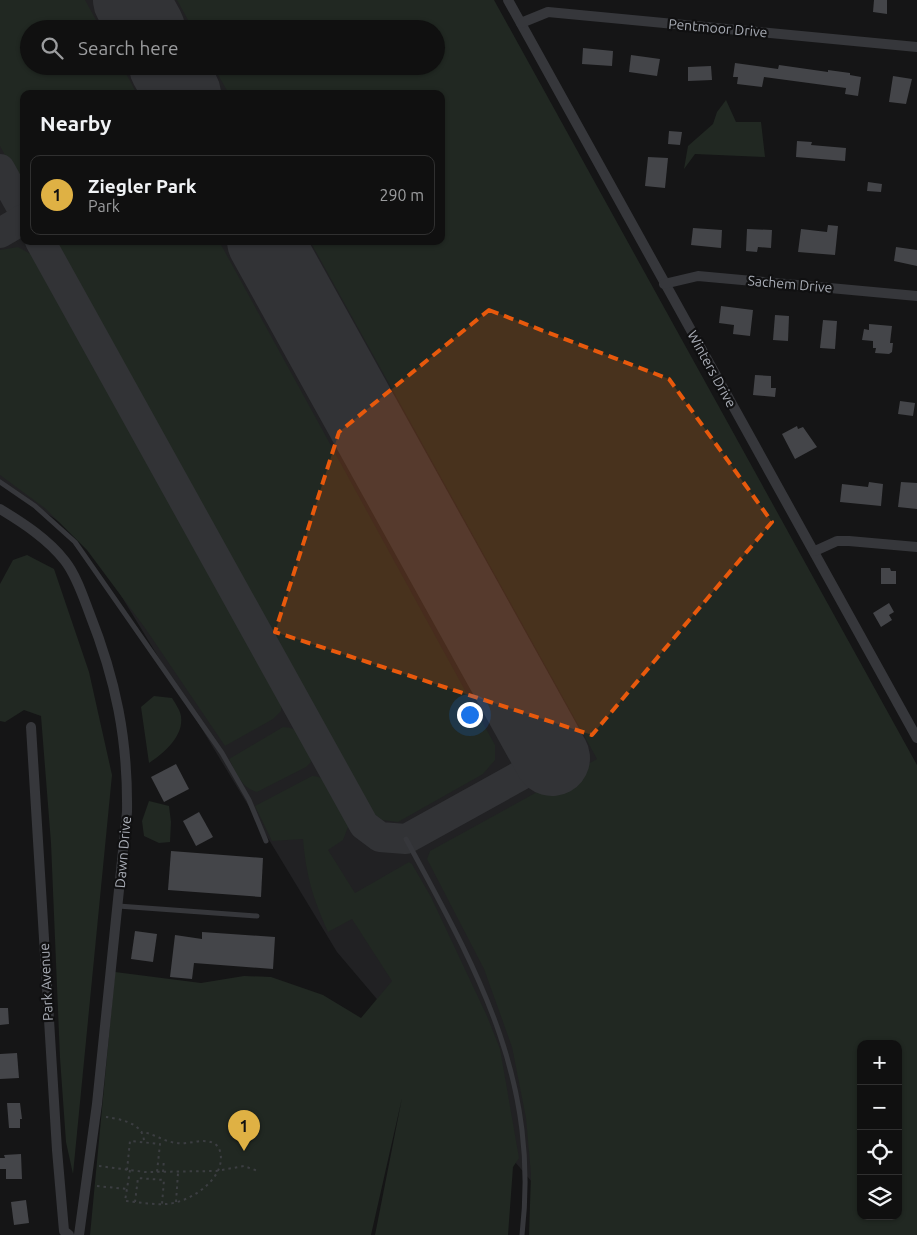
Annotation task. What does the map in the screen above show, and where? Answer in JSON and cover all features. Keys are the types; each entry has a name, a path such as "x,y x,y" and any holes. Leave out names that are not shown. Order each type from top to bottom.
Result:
{"street":[{"name":"Winters Drive","path":"508,0 917,738"},
{"name":"Pentmoor Drive","path":"521,23 548,12 917,46"},
{"name":"Sachem Drive","path":"664,284 698,276 917,296"},
{"name":"Dawn Drive","path":"0,509 44,540 65,561 94,623 114,682 123,728 128,774 127,812 96,1116 79,1235"},
{"path":"815,551 837,541 917,546"},
{"name":"Park Avenue","path":"32,726 57,1150 64,1231 69,1235"}],"lane":[{"path":"0,482 35,506 76,542 222,753 249,800 266,841"},
{"path":"406,838 466,950 486,992 506,1049 525,1154 526,1202 522,1235"},
{"path":"118,906 257,916"}],"path":[{"path":"96,1116 130,1123 141,1132 150,1133 176,1143 211,1142 217,1145 221,1152 218,1171 209,1184 176,1202 162,1204 125,1201 130,1141 160,1144 157,1172"},
{"path":"141,1132 144,1143"},
{"path":"163,1172 164,1159"},
{"path":"89,1164 146,1172 218,1171 244,1166 258,1171"},
{"path":"144,1178 146,1172"},
{"path":"176,1202 178,1172"},
{"path":"135,1202 138,1178 144,1178 164,1180 162,1204"},
{"path":"87,1185 127,1189"}],"highlighted area":[{"path":"489,310 669,379 772,522 592,735 275,632 339,432"}],"shaded area":[{"path":"0,0 331,0 342,20 20,20 20,75 372,75 380,90 20,90 20,245 443,245 901,1040 857,1040 857,1220 902,1220 902,1041 917,1067 917,1235 577,1235 337,952 88,541 0,482"},
{"path":"0,0 85,0 96,20 20,20 20,75 127,75 135,90 20,90 20,177 15,174 0,146"},
{"path":"177,0 494,0 917,765 917,1235 529,1235 531,1174 526,1118 512,1047 484,969 427,859 430,851 597,759 312,245 445,245 445,90 227,90 218,75 445,75 445,20 188,20"},
{"path":"726,100 736,122 761,122 765,157 695,154 684,169 688,146 713,124 717,112"},
{"path":"59,245 221,245 495,745 495,760 483,774 398,822 382,820 366,808 59,251"},
{"path":"18,247 36,257 282,700 281,711 273,719 225,746 145,628 87,550 46,509 0,475 0,250"},
{"path":"27,555 54,569 89,672 112,775 73,1174 66,1142 60,1058 51,843 41,716 24,710 5,722 0,721 0,584 13,560"},
{"path":"154,696 172,698 181,716 181,723 172,743 149,763 141,707"},
{"path":"283,727 295,730 300,734 306,743 311,762 306,767 257,792 251,790 240,779 229,759"},
{"path":"312,776 319,777 331,786 350,822 343,840 328,850 355,893 409,862 412,864 431,897 487,1016 500,1049 519,1158 513,1167 508,1235 375,1235 402,1098 371,1235 90,1235 115,972 201,983 244,976 271,977 323,995 361,1018 392,981 352,919 328,932 311,887 303,839 272,841 255,806"},
{"path":"149,801 169,806 171,822 170,842 159,843 144,836 142,821"}],"building":[{"path":"874,0 887,0 887,14 873,12"},
{"path":"583,48 613,51 612,66 582,64"},
{"path":"631,55 660,59 657,76 629,72"},
{"path":"735,63 778,69 779,65 850,73 850,75 861,77 858,96 845,94 846,88 764,77 762,87 737,84 738,77 733,77"},
{"path":"711,66 712,80 688,81 688,67"},
{"path":"893,76 912,79 906,104 889,102"},
{"path":"669,131 682,132 680,145 668,144"},
{"path":"797,141 812,142 811,145 846,148 845,161 796,157"},
{"path":"648,157 668,158 665,188 645,186"},
{"path":"868,182 882,184 881,192 867,191"},
{"path":"828,225 838,226 835,255 798,252 801,229 827,232"},
{"path":"693,228 722,230 721,248 691,245"},
{"path":"747,229 772,230 771,248 758,247 757,252 746,251"},
{"path":"896,247 917,250 917,266 894,261"},
{"path":"721,306 753,310 750,336 733,334 734,325 719,323"},
{"path":"775,315 789,316 788,341 773,340"},
{"path":"823,320 837,321 835,349 820,348"},
{"path":"869,324 892,326 890,343 893,343 892,352 889,354 875,353 876,348 873,348 873,341 862,340 864,329 869,330"},
{"path":"755,375 771,376 771,388 776,388 775,397 753,395"},
{"path":"900,401 915,403 913,416 898,414"},
{"path":"797,426 798,429 803,427 817,447 795,459 782,434"},
{"path":"869,482 883,484 881,506 840,502 842,484 868,487"},
{"path":"901,482 917,483 917,509 898,507"},
{"path":"881,568 890,568 891,571 896,571 896,584 881,584"},
{"path":"889,603 894,612 889,615 892,620 881,627 873,613"},
{"path":"176,764 189,789 164,802 151,777"},
{"path":"199,812 213,837 196,846 183,821"},
{"path":"171,851 263,858 261,897 168,890"},
{"path":"135,931 157,934 153,962 131,959"},
{"path":"202,932 275,937 273,969 194,963 192,979 170,977 175,935 202,939"},
{"path":"0,1008 8,1008 9,1024 0,1025"},
{"path":"17,1053 19,1078 0,1079 0,1054"},
{"path":"7,1103 20,1103 22,1119 20,1119 20,1128 9,1128"},
{"path":"21,1154 22,1179 6,1179 6,1169 0,1169 0,1158 5,1158 4,1155"},
{"path":"26,1200 29,1223 14,1225 11,1202"}],"taxiway":[{"path":"178,85 178,90"},
{"path":"0,169 20,205"},
{"path":"0,233 20,221"},
{"path":"42,245 364,825 380,837 406,839 552,758"}],"runway":[{"path":"131,0 142,20"},
{"path":"172,75 181,90"},
{"path":"267,245 552,758"}],"place":[{"name":"Ziegler Park","path":"244,1151"}]}
